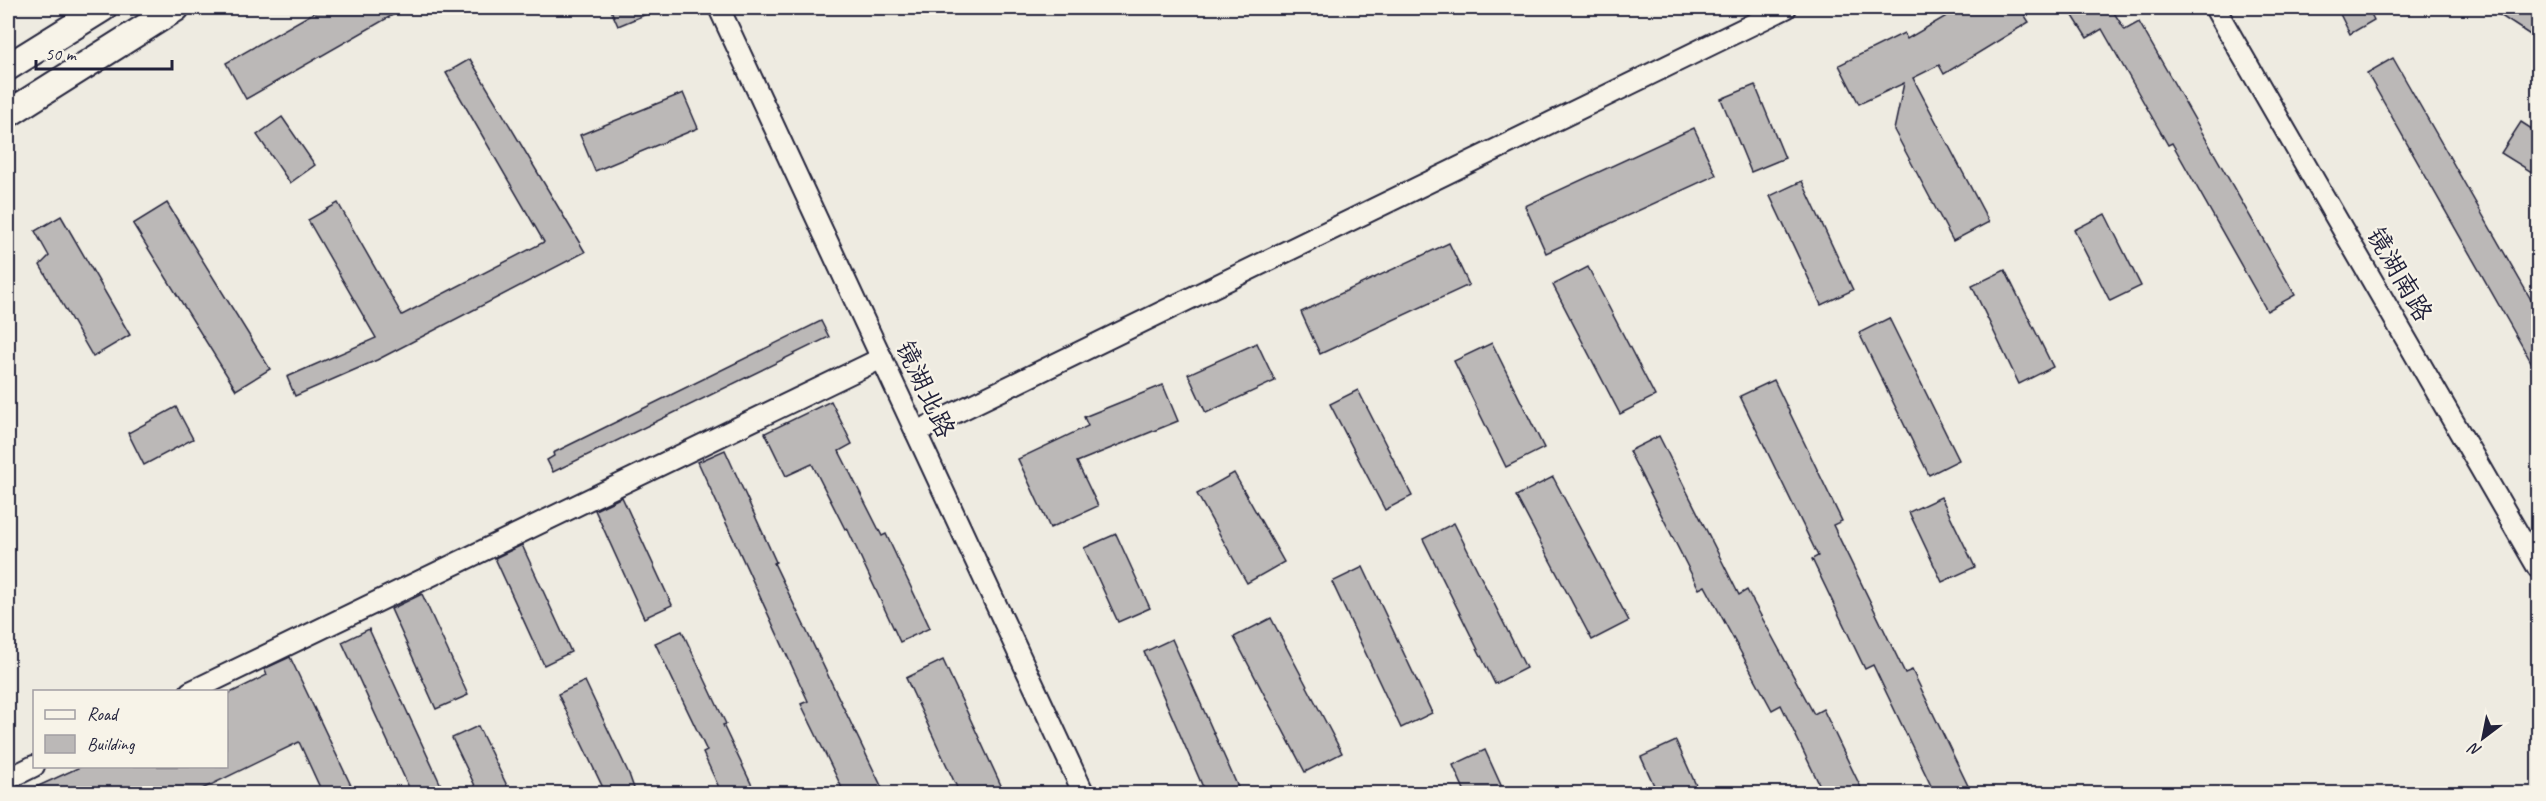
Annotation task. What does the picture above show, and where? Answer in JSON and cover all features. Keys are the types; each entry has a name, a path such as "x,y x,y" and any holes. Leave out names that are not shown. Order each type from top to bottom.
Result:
{"main road":[{"path":"9,60 103,8"},
{"path":"8,114 176,8"}],"street":[{"name":"镜湖北路","path":"719,8 1084,794"},
{"path":"916,432 1786,8"},
{"name":"镜湖南路","path":"2215,8 2538,568"},
{"path":"194,690 882,358"},
{"path":"8,779 33,766"}],"building":[{"path":"322,8 405,8 246,99 226,63"},
{"path":"610,8 661,8 618,26"},
{"path":"1960,8 2020,8 2029,22 1944,74 1939,65 1913,78 1989,222 1953,241 1894,130 1904,83 1859,104 1839,65 1904,33 1907,39"},
{"path":"2068,8 2111,8 2125,30 2139,22 2295,295 2267,311 2172,143 2168,145 2102,29 2087,38"},
{"path":"2337,8 2368,8 2374,20 2350,34"},
{"path":"2489,8 2538,8 2538,40"},
{"path":"2393,58 2538,312 2538,374 2367,73"},
{"path":"470,59 585,252 377,360 295,396 287,377 376,338 308,220 338,203 402,315 544,242 446,73"},
{"path":"1755,85 1785,158 1751,172 1721,99"},
{"path":"683,93 698,128 595,171 580,135"},
{"path":"282,117 315,165 290,183 257,135"},
{"path":"2521,122 2538,133 2538,176 2501,153"},
{"path":"1694,128 1716,175 1546,253 1525,206"},
{"path":"1802,181 1853,290 1821,305 1770,196"},
{"path":"167,203 270,369 236,390 133,224"},
{"path":"2105,214 2141,286 2110,301 2074,230"},
{"path":"61,216 130,335 93,357 40,265 49,256 35,231"},
{"path":"1449,243 1469,285 1320,354 1301,312"},
{"path":"1588,267 1655,396 1620,414 1553,285"},
{"path":"2005,270 2053,367 2019,384 1972,286"},
{"path":"1889,318 1959,460 1929,475 1859,333"},
{"path":"821,321 829,337 553,472 547,460 554,456 553,453"},
{"path":"1257,343 1275,381 1206,413 1188,374"},
{"path":"1492,343 1544,448 1506,467 1454,361"},
{"path":"1774,380 1842,521 1833,525 1905,673 1912,670 1972,794 1935,794 1873,665 1865,669 1812,559 1818,556 1740,396"},
{"path":"1163,385 1178,421 1077,462 1098,506 1050,528 1018,459 1088,426 1084,417"},
{"path":"1358,390 1412,496 1385,510 1330,404"},
{"path":"831,401 852,444 839,451 882,536 886,534 930,628 900,642 847,528 845,529 812,464 786,476 765,433"},
{"path":"176,407 193,439 144,465 128,433"},
{"path":"1659,436 1739,595 1747,590 1814,714 1823,709 1864,794 1824,794 1781,705 1772,710 1705,586 1699,589 1629,451"},
{"path":"725,450 776,562 774,563 885,794 845,794 801,704 808,701 698,462"},
{"path":"1234,473 1284,562 1247,583 1197,494"},
{"path":"1553,477 1629,621 1592,640 1516,496"},
{"path":"622,497 672,605 644,618 595,510"},
{"path":"1941,497 1975,567 1942,582 1909,512"},
{"path":"1454,523 1526,668 1495,684 1423,539"},
{"path":"1116,534 1150,608 1118,622 1084,548"},
{"path":"522,545 571,652 544,665 495,558"},
{"path":"1363,567 1432,713 1401,728 1332,582"},
{"path":"422,594 468,695 436,709 391,609"},
{"path":"1271,618 1342,753 1305,772 1234,637"},
{"path":"369,629 445,794 412,794 342,642"},
{"path":"682,631 756,794 722,794 703,753 707,751 655,643"},
{"path":"1172,639 1241,794 1206,794 1144,652"},
{"path":"290,657 355,794 323,794 299,742 192,794 21,794 78,768 228,768 228,694 267,675 264,669"},
{"path":"943,660 1005,794 960,794 906,678"},
{"path":"585,681 629,774 636,794 606,794 558,694"},
{"path":"478,726 511,794 479,794 452,738"},
{"path":"1676,741 1700,794 1658,794 1641,757"},
{"path":"1485,750 1505,794 1466,794 1453,765"}]}
